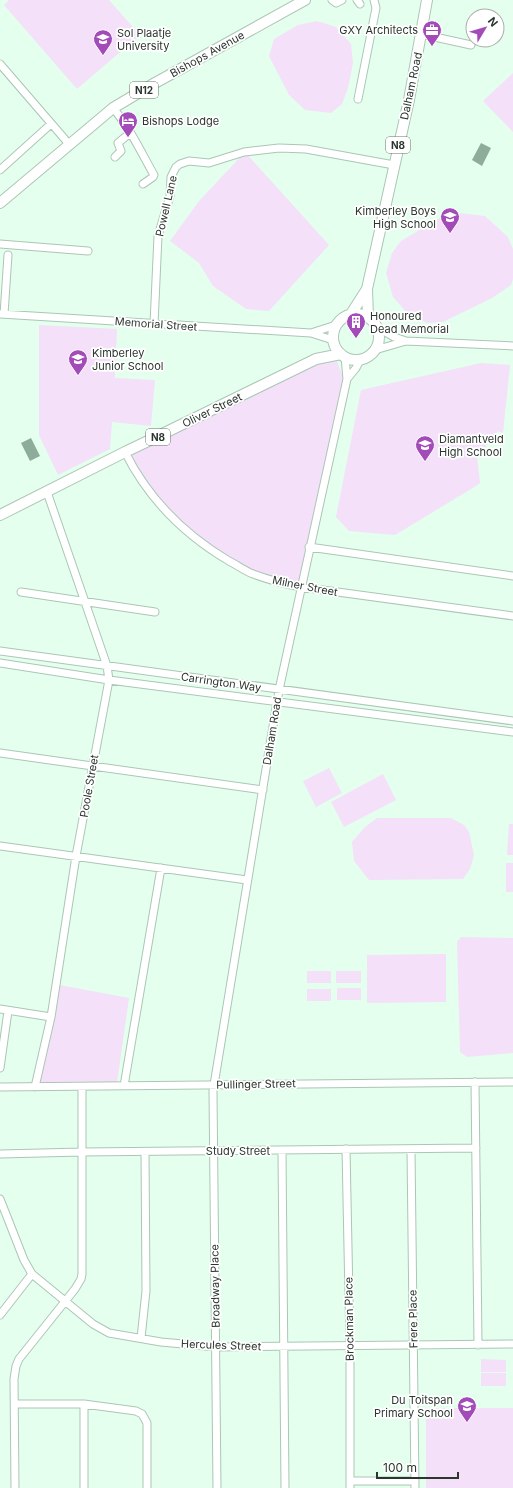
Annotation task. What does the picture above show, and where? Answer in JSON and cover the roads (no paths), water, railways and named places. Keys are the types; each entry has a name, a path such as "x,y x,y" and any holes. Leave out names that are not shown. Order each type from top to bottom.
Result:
{"highway":[{"name":"Bishops Avenue","path":"0,203 113,108 305,0"},
{"name":"Dalham Road","path":"368,317 367,289 394,165 427,0"},
{"name":"Dalham Road","path":"351,314 367,289"},
{"path":"351,314 363,314 374,322 378,328 379,342 375,350 369,356 360,360"},
{"name":"N8","path":"336,325 342,319 351,314"},
{"path":"336,325 333,335 334,341 343,355"},
{"name":"Oliver Street","path":"316,359 334,341"},
{"name":"N8","path":"343,355 350,359 360,360"},
{"name":"Oliver Street","path":"0,515 316,359 343,355"}],"street":[{"path":"332,0 336,3 342,0"},
{"path":"358,99 376,8 374,0"},
{"path":"421,34 465,44"},
{"path":"0,64 69,144"},
{"path":"113,108 121,118 154,175 153,178 143,184"},
{"path":"0,170 52,124"},
{"path":"115,157 121,151 118,143 130,133"},
{"name":"Powell Lane","path":"154,324 158,236 170,196 171,177 176,167 180,164 189,161 209,163 244,152 279,148 306,149 394,165"},
{"path":"0,244 88,250"},
{"path":"2,314 8,256"},
{"name":"Memorial Street","path":"2,314 311,333 334,341"},
{"name":"Memorial Street","path":"311,333 336,325"},
{"path":"378,328 394,337 406,341 513,346"},
{"path":"375,350 406,341"},
{"name":"Dalham Road","path":"214,1085 279,690 346,379 343,355"},
{"name":"Dalham Road","path":"346,379 360,360"},
{"name":"Milner Street","path":"125,452 152,495 167,512 200,542 219,555 252,573 272,580 301,587 513,616"},
{"name":"Poole Street","path":"35,1088 51,1017 76,856 109,680 107,666 47,492"},
{"path":"309,547 513,576"},
{"path":"21,592 155,612"},
{"name":"Carrington Way","path":"0,651 513,721"},
{"name":"Carrington Way","path":"0,663 109,680 513,732"},
{"path":"0,753 263,790"},
{"path":"0,846 248,880"},
{"path":"124,1086 161,868"},
{"path":"0,1009 51,1017"},
{"path":"0,1068 8,1011"},
{"path":"475,1082 478,1345"},
{"name":"Pullinger Street","path":"0,1087 35,1088 513,1082"},
{"name":"Broadway Place","path":"214,1085 217,1488"},
{"path":"15,1488 15,1374 20,1359 65,1302 78,1284 82,1274 82,1087"},
{"name":"Study Street","path":"0,1154 214,1150 282,1151 476,1148"},
{"name":"Brockman Place","path":"346,1149 350,1346 350,1484"},
{"name":"Frere Place","path":"411,1150 415,1485"},
{"path":"282,1151 286,1488"},
{"path":"141,1338 146,1291 145,1152"},
{"name":"Hercules Street","path":"0,1199 24,1260 32,1274 65,1302 101,1329 109,1333 161,1342 216,1347 513,1344"},
{"path":"0,1315 32,1274"},
{"path":"15,1404 84,1404 128,1410 142,1414 147,1423 148,1488"},
{"path":"84,1404 84,1488"},
{"path":"350,1484 415,1485"}],"place":[{"name":"GXY Architects","path":"432,47"},
{"name":"Sol Plaatje University","path":"103,56"},
{"name":"Bishops Lodge","path":"128,138"},
{"name":"Kimberley Boys High School","path":"450,234"},
{"name":"Honoured Dead Memorial","path":"356,339"},
{"name":"Kimberley Junior School","path":"78,376"},
{"name":"Diamantveld High School","path":"425,462"},
{"name":"Du Toitspan Primary School","path":"467,1423"}]}
